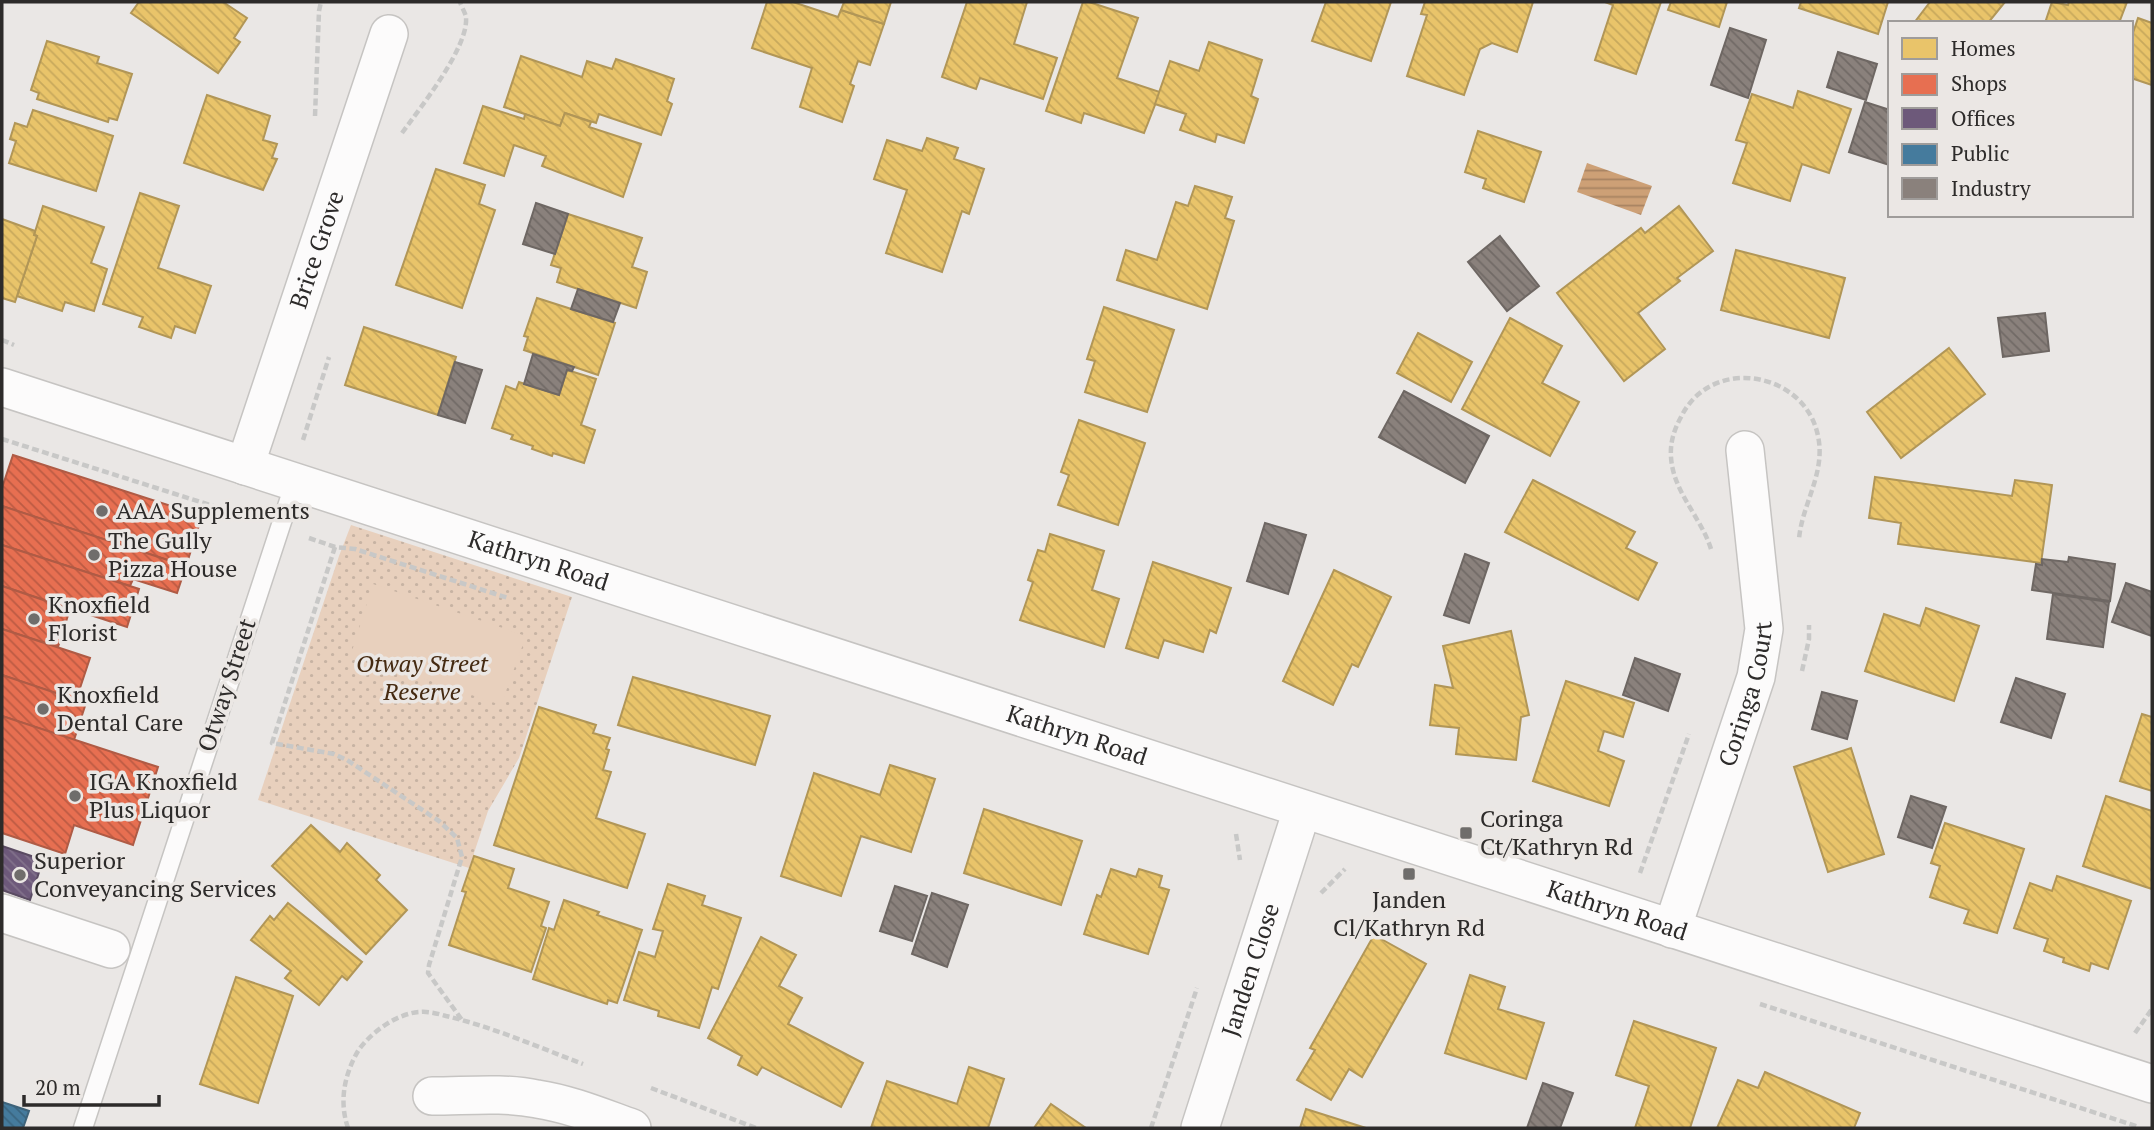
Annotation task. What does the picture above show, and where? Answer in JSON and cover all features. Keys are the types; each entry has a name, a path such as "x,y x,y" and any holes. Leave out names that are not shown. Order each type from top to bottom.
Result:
{"street":[{"name":"Brice Grove","path":"245,466 389,34"},
{"name":"Kathryn Road","path":"2,387 2152,1084"},
{"name":"Coringa Court","path":"1672,929 1756,677 1761,654 1764,629 1745,450"},
{"name":"Janden Close","path":"1200,1128 1302,810"},
{"path":"2,913 111,950"},
{"path":"432,1096 506,1095 537,1098 632,1128"}],"lane":[{"name":"Otway Street","path":"83,1128 295,482"}],"path":[{"path":"312,128 316,95 318,11 321,2"},
{"path":"397,143 450,63 462,40 466,18 460,2"},
{"path":"303,440 332,348"},
{"path":"2,439 253,519"},
{"path":"335,547 272,743 334,754 347,760 439,821 457,838 462,857 428,973 462,1020"},
{"path":"1236,834 1240,859 1236,872"},
{"path":"1151,1128 1198,987"},
{"path":"2135,1033 2152,1009"}],"green space":[{"name":"Otway Street Reserve","path":"351,525 572,597 519,758 488,811 469,868 258,800"},
{"path":"373,584 526,636 501,705 351,654"}],"shaded area":[{"path":"1587,163 1652,186 1641,215 1577,192"}],"building: Homes":[{"path":"139,2 223,2 247,18 234,38 240,42 218,73 131,13"},
{"path":"767,2 793,2 838,17 841,10 884,24 870,65 858,61 850,84 854,86 842,122 800,107 812,68 752,48"},
{"path":"844,2 891,2 884,24 841,10"},
{"path":"967,2 1027,2 1014,44 1057,58 1043,99 980,78 976,89 942,77"},
{"path":"1083,2 1138,18 1117,78 1160,92 1144,133 1084,113 1081,123 1046,111"},
{"path":"1326,2 1391,2 1371,61 1312,41"},
{"path":"1425,2 1533,2 1517,52 1492,43 1480,49 1464,95 1407,76 1427,15 1421,14"},
{"path":"1605,2 1661,2 1636,74 1595,60 1613,5"},
{"path":"1671,2 1727,2 1719,27 1668,10"},
{"path":"1801,2 1888,2 1878,34 1799,8"},
{"path":"1930,2 2005,2 1990,21 1916,21"},
{"path":"2052,2 2068,5 2069,2 2127,2 2120,21 2046,21"},
{"path":"2138,18 2152,23 2152,85 2133,79 2133,33"},
{"path":"47,41 99,57 97,63 132,74 117,120 109,118 108,122 37,99 39,93 31,90"},
{"path":"1209,42 1262,60 1251,96 1258,99 1244,143 1217,134 1215,142 1180,130 1186,114 1155,104 1170,61 1199,71"},
{"path":"521,56 582,77 587,61 612,69 616,59 674,79 667,101 672,104 661,135 599,114 596,123 565,113 560,126 504,107"},
{"path":"1798,91 1851,109 1829,173 1802,164 1790,201 1733,183 1747,143 1736,140 1752,94 1793,108"},
{"path":"207,95 270,116 263,140 277,144 272,158 277,159 263,190 184,163"},
{"path":"483,106 524,119 525,114 560,126 565,113 591,122 589,127 641,144 623,197 542,166 546,156 514,145 504,176 464,163"},
{"path":"33,110 113,136 96,191 9,163 16,141 10,139 15,123 27,127"},
{"path":"1478,131 1541,152 1524,202 1483,188 1486,179 1465,172"},
{"path":"927,138 958,148 954,159 984,169 969,214 962,211 942,272 886,253 907,190 874,179 887,140 922,151"},
{"path":"436,169 485,185 479,204 495,210 462,308 396,285"},
{"path":"1195,186 1232,197 1225,218 1234,221 1207,309 1117,280 1126,250 1157,260 1176,202 1188,206"},
{"path":"140,193 179,206 158,268 211,286 195,333 175,326 171,338 139,327 143,317 103,304"},
{"path":"43,206 104,227 91,263 107,269 94,311 65,302 62,311 17,296 37,236 34,235"},
{"path":"1679,206 1713,251 1677,278 1680,281 1638,313 1665,349 1624,381 1557,293 1641,228 1645,233"},
{"path":"568,214 642,238 632,267 647,272 636,308 557,282 561,268 551,265"},
{"path":"2,219 35,231 34,235 37,236 15,302 2,298"},
{"path":"1736,250 1845,278 1829,338 1721,310"},
{"path":"537,298 615,323 598,375 524,350 528,337 524,336"},
{"path":"1104,307 1174,330 1147,412 1085,392 1095,361 1087,359"},
{"path":"1510,318 1562,346 1542,383 1579,402 1550,456 1462,409"},
{"path":"364,327 456,357 438,415 345,385"},
{"path":"1418,333 1472,362 1451,402 1397,373"},
{"path":"1949,348 1985,394 1901,458 1867,412"},
{"path":"567,370 596,379 581,425 595,430 584,463 532,449 533,446 511,439 513,435 492,428 506,386 516,390 519,382 559,395"},
{"path":"1079,420 1145,443 1118,525 1058,505 1069,475 1061,472"},
{"path":"1875,477 2012,496 2015,480 2052,485 2041,563 1898,544 1901,523 1869,518"},
{"path":"1533,480 1635,532 1626,548 1657,563 1638,600 1505,532"},
{"path":"1050,534 1104,551 1092,590 1119,599 1104,647 1020,620 1033,582 1028,580 1038,550 1045,552"},
{"path":"1153,562 1231,588 1216,633 1210,630 1203,652 1164,640 1158,658 1126,648"},
{"path":"1334,570 1391,597 1358,667 1352,664 1333,705 1283,681"},
{"path":"1926,608 1979,626 1954,701 1865,671 1884,614 1920,626"},
{"path":"1511,631 1529,715 1521,717 1516,760 1456,754 1459,728 1430,725 1435,685 1453,688 1443,646"},
{"path":"633,677 770,716 755,765 618,725"},
{"path":"1566,681 1634,703 1623,737 1604,731 1598,751 1624,761 1609,806 1533,781"},
{"path":"539,707 596,725 593,733 610,738 603,770 611,772 596,818 645,834 627,888 494,845"},
{"path":"2142,714 2152,717 2152,791 2120,781"},
{"path":"1851,748 1884,854 1828,872 1794,767"},
{"path":"890,765 935,779 911,852 861,836 841,896 781,876 814,773 880,795"},
{"path":"2106,796 2152,811 2152,889 2083,866"},
{"path":"984,809 1082,841 1061,905 964,873"},
{"path":"1945,823 2024,849 1997,933 1964,923 1969,910 1930,897 1940,866 1931,863"},
{"path":"311,825 340,852 347,843 380,875 376,880 407,910 366,954 272,866"},
{"path":"474,856 514,869 508,888 549,902 541,926 546,928 531,972 449,945"},
{"path":"1111,869 1136,877 1139,869 1162,876 1159,887 1169,890 1148,954 1084,934 1097,895 1101,897"},
{"path":"2057,876 2131,901 2108,969 2091,963 2089,971 2063,962 2064,958 2044,951 2048,939 2014,928 2030,883 2052,891"},
{"path":"668,884 705,896 702,905 741,918 718,989 712,987 699,1028 658,1016 659,1011 624,1000 639,952 655,957 663,931 653,929"},
{"path":"564,900 599,912 597,915 642,930 617,1003 608,1000 607,1004 533,979 549,928 554,930"},
{"path":"288,903 362,962 347,980 342,976 319,1005 285,978 291,971 251,940 270,916 274,920"},
{"path":"1374,935 1426,964 1362,1077 1349,1069 1331,1100 1297,1080 1315,1050 1310,1048"},
{"path":"761,937 796,955 779,986 802,998 788,1024 863,1063 841,1107 762,1067 757,1075 738,1065 742,1056 708,1038"},
{"path":"1470,975 1505,987 1498,1009 1544,1023 1526,1079 1445,1053"},
{"path":"236,977 293,996 258,1103 200,1084"},
{"path":"1634,1021 1716,1048 1690,1128 1635,1128 1649,1086 1616,1075"},
{"path":"969,1067 1004,1079 988,1128 871,1128 887,1081 957,1104"},
{"path":"1765,1072 1860,1113 1854,1128 1717,1128 1738,1080 1758,1088"},
{"path":"1051,1104 1086,1128 1034,1128"},
{"path":"1306,1109 1366,1128 1300,1128"}],"building: Shops":[{"name":"AAA Supplements","path":"13,455 202,516 186,566 2,506 2,488"},
{"name":"The Gully Pizza House","path":"2,506 186,566 177,593 133,579 130,586 2,545"},
{"path":"2,545 139,589 127,627 2,586"},
{"name":"Knoxfield Florist","path":"2,586 70,609 58,647 2,629"},
{"path":"2,629 90,658 76,700 2,675"},
{"name":"Knoxfield Dental Care","path":"2,675 86,703 74,740 2,716"},
{"name":"IGA Knoxfield Plus Liquor","path":"2,716 158,767 133,845 74,825 65,854 2,833"}],"building: Offices":[{"name":"Superior Conveyancing Services","path":"2,846 43,860 30,900 2,890"}],"building: Public":[{"path":"2,1102 29,1111 23,1128 2,1128"}],"building: Industry":[{"path":"1730,28 1766,40 1748,98 1711,85"},
{"path":"1838,52 1877,64 1866,100 1827,87"},
{"path":"1865,102 1888,109 1888,165 1849,152"},
{"path":"536,203 568,214 555,254 523,244"},
{"path":"1500,236 1539,286 1507,311 1468,262"},
{"path":"578,289 620,303 613,322 571,309"},
{"path":"2045,313 2049,351 2003,357 1998,318"},
{"path":"533,354 574,367 572,371 567,370 559,395 524,384"},
{"path":"455,362 482,370 465,423 438,415"},
{"path":"1404,391 1489,436 1465,483 1379,437"},
{"path":"1265,523 1306,535 1288,594 1247,581"},
{"path":"1465,554 1489,563 1469,623 1444,615"},
{"path":"2069,557 2115,564 2110,601 2032,590 2036,564 2042,565 2042,559 2068,562"},
{"path":"2126,583 2152,592 2152,636 2112,622"},
{"path":"2053,594 2109,602 2103,647 2047,639"},
{"path":"1635,658 1680,674 1668,711 1623,695"},
{"path":"2016,678 2065,694 2051,738 2001,722"},
{"path":"1822,692 1857,701 1847,739 1812,729"},
{"path":"1911,796 1946,807 1932,848 1898,837"},
{"path":"895,886 927,896 912,941 880,931"},
{"path":"932,893 968,905 947,967 912,954"},
{"path":"1543,1083 1573,1093 1560,1128 1527,1128"}],"place":[{"name":"AAA Supplements","path":"102,511"},
{"name":"The Gully Pizza House","path":"94,555"},
{"name":"Knoxfield Florist","path":"34,619"},
{"name":"Knoxfield Dental Care","path":"43,709"},
{"name":"IGA Knoxfield Plus Liquor","path":"75,796"},
{"name":"Coringa Ct/Kathryn Rd","path":"1466,833"},
{"name":"Janden Cl/Kathryn Rd","path":"1409,874"},
{"name":"Superior Conveyancing Services","path":"20,875"}]}
